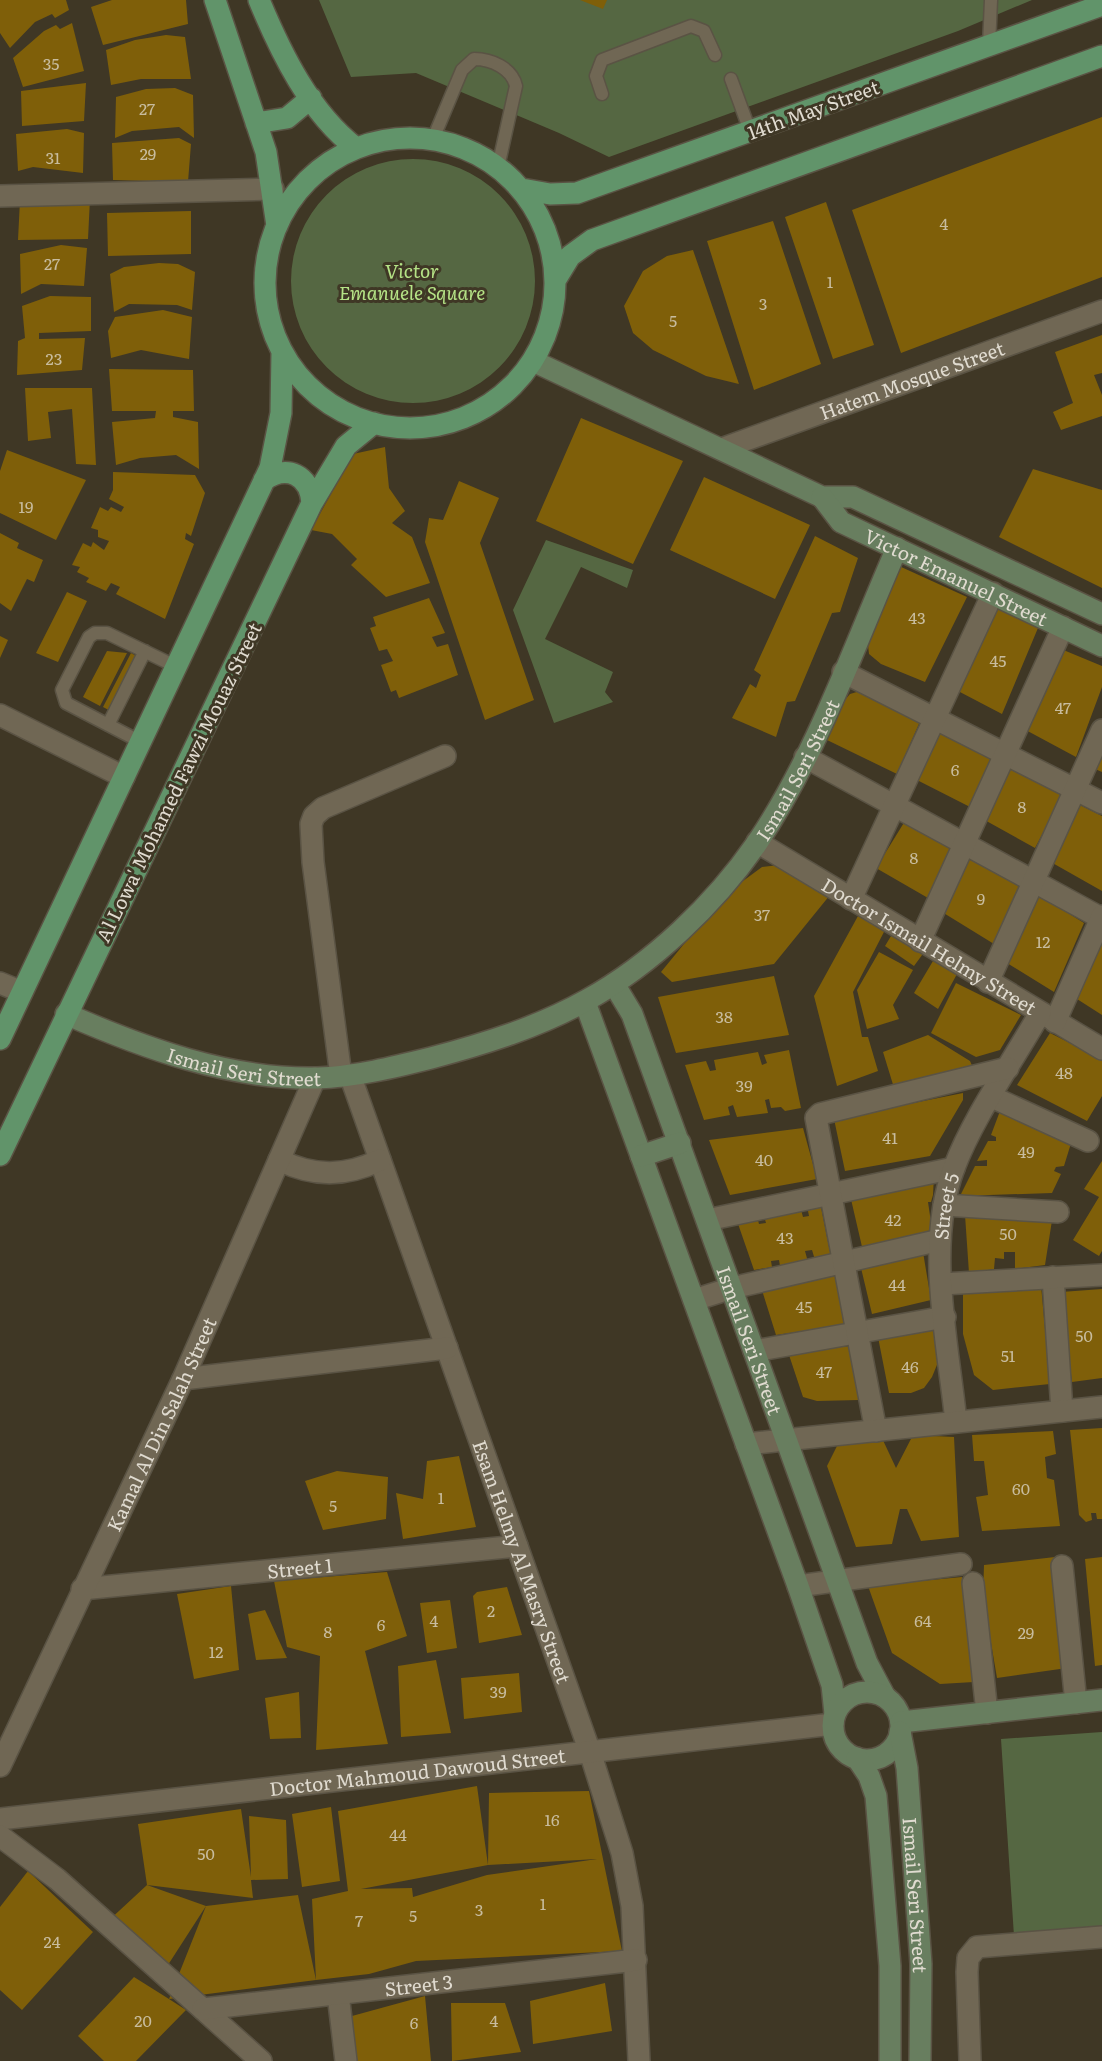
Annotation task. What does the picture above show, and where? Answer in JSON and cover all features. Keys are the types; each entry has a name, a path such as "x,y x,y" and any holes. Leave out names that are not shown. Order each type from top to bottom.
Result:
{"main road":[{"path":"215,0 266,152 277,226"},
{"path":"259,0 278,44 311,97 329,124 356,148"},
{"name":"14th May Street","path":"522,189 550,194 577,193 1102,5"},
{"path":"556,279 570,256 592,240 1102,56"},
{"path":"256,123 287,118 311,97"},
{"path":"394,139 433,139 471,150 498,167 522,189 543,223 552,251 556,279 548,326 533,361 503,394 465,417 405,428 374,424 352,416 313,391 282,352 267,307 265,279 268,252 277,226 301,188 318,171 356,148 394,139"},
{"path":"0,1039 264,480 278,438 282,352"},
{"name":"Al Lowa' Mohamed Fawzi Mouaz Street","path":"0,1155 312,503 346,446 374,424"},
{"path":"264,480 285,471 296,474 311,492 312,503"}],"street":[{"path":"0,196 273,189"},
{"name":"Hatem Mosque Street","path":"720,449 1102,311"},
{"name":"Victor Emanuel Street","path":"533,361 822,497 853,496 1102,614"},
{"name":"Victor Emanuel Street","path":"822,497 841,522 1102,646"},
{"name":"Ismail Seri Street","path":"66,1014 115,1035 178,1056 255,1072 315,1078 346,1075 466,1049 526,1028 585,1002 614,984 694,916 728,880 757,842 804,757 897,548"},
{"path":"851,899 993,593"},
{"path":"920,941 1063,627"},
{"path":"843,672 1102,803"},
{"path":"0,715 124,777"},
{"path":"988,982 1102,730"},
{"name":"Esam Helmy Al Masry Street","path":"444,756 323,808 314,816 313,862 346,1075 380,1160 447,1348 590,1752 622,1853 632,1906 639,2061"},
{"path":"804,757 1102,917"},
{"name":"Doctor Ismail Helmy Street","path":"757,842 1102,1049"},
{"name":"Street 5","path":"956,1422 940,1240 944,1205 954,1168 1008,1068 1048,1018 1102,917"},
{"path":"0,983 22,992"},
{"name":"Ismail Seri Street","path":"614,984 629,1006 871,1673 885,1697"},
{"name":"Ismail Seri Street","path":"585,1002 798,1586 832,1685 834,1719"},
{"path":"876,1431 816,1120 818,1115 1008,1068"},
{"name":"Kamal Al Din Salah Street","path":"0,1766 183,1379 315,1078"},
{"path":"992,1097 1088,1141"},
{"path":"641,1156 680,1143"},
{"path":"279,1160 295,1168 330,1174 365,1168 380,1160"},
{"path":"707,1220 954,1168"},
{"path":"944,1205 1058,1212"},
{"path":"694,1300 732,1288 940,1240"},
{"path":"942,1284 1102,1275"},
{"path":"1054,1277 1062,1411"},
{"path":"754,1351 945,1317"},
{"path":"183,1379 447,1348"},
{"path":"746,1444 1102,1407"},
{"name":"Street 1","path":"82,1590 517,1546"},
{"path":"798,1586 961,1564"},
{"path":"1062,1566 1076,1703"},
{"path":"973,1583 987,1713"},
{"path":"856,1693 876,1693 885,1697 893,1703 901,1727 891,1750 873,1759 857,1758 838,1743 834,1719 847,1698 856,1693"},
{"path":"901,1727 987,1713 1102,1700"},
{"name":"Doctor Mahmoud Dawoud Street","path":"0,1819 590,1752 834,1719"},
{"name":"Ismail Seri Street","path":"901,1727 907,1768 921,1964 920,2061"},
{"name":"Ismail Seri Street","path":"857,1758 869,1776 876,1796 890,1966 890,2061"},
{"path":"0,1836 36,1861 261,2061"},
{"path":"882,1866 914,1861"},
{"path":"970,2061 967,1972 968,1958 977,1947 1102,1937"},
{"name":"Street 3","path":"203,2009 636,1960"},
{"path":"890,1966 921,1964"},
{"path":"338,1994 346,2061"}],"lane":[{"path":"989,46 991,0"},
{"path":"602,94 596,76 603,60 691,26 704,31 715,55"},
{"path":"433,139 462,70 474,58 483,59 508,70 516,86 498,167"},
{"path":"731,79 750,131"},
{"path":"141,742 66,703 62,690 67,679 89,637 95,633 107,633 177,667"},
{"path":"108,725 145,652"}],"green space":[{"path":"319,0 1032,0 958,31 609,157 416,73 351,77"},
{"name":"Victor Emanuele Square","path":"413,159 460,169 481,180 499,195 514,213 525,234 535,281 525,328 514,349 499,367 481,382 460,393 413,403 366,393 345,382 327,367 312,349 301,328 291,281 301,234 312,213 327,195 345,180 366,169"},
{"path":"546,540 633,570 627,588 581,567 545,639 613,672 605,692 613,702 554,723 513,610"},
{"path":"1102,1732 1102,1930 1014,1936 1001,1739"}],"building":[{"path":"0,0 66,0 69,10 55,18 52,14 35,22 10,48 0,33"},
{"path":"112,0 186,0 188,24 103,45 91,7"},
{"path":"580,0 607,0 603,9"},
{"path":"72,23 84,71 23,87 13,58 44,31 56,25 60,29"},
{"path":"166,35 185,37 191,79 141,79 111,85 106,50 135,40"},
{"path":"86,83 84,121 22,126 21,91"},
{"path":"175,88 193,95 194,138 179,127 132,131 115,138 116,97 146,89"},
{"path":"1102,117 1102,277 901,353 852,210"},
{"path":"67,129 84,133 83,173 33,167 18,171 16,134"},
{"path":"179,138 191,144 188,182 113,180 112,143"},
{"path":"90,199 88,239 18,240 20,200"},
{"path":"826,202 874,345 833,359 785,217"},
{"path":"191,211 191,254 108,256 107,213"},
{"path":"773,221 821,364 754,390 707,241"},
{"path":"61,245 87,248 84,286 41,284 21,294 20,254"},
{"path":"693,250 739,384 706,376 653,350 633,333 624,306 643,271 667,256"},
{"path":"178,264 195,272 192,310 177,305 129,304 114,312 110,274 124,267"},
{"path":"50,296 91,297 91,331 39,333 39,339 85,338 82,370 17,375 18,341 25,338 22,306"},
{"path":"163,310 192,317 189,359 141,350 111,358 108,331 115,317"},
{"path":"1102,335 1102,373 1094,375 1102,395 1102,416 1061,430 1053,412 1073,403 1055,352"},
{"path":"109,369 193,370 194,411 173,411 173,417 198,422 199,469 176,455 140,458 116,465 112,422 155,418 156,411 112,411"},
{"path":"25,388 92,388 96,465 76,464 72,409 48,412 51,438 28,441"},
{"path":"581,418 683,461 633,564 536,521"},
{"path":"385,447 389,488 405,511 392,523 412,537 430,583 386,597 351,565 357,559 332,534 311,530 353,454"},
{"path":"7,450 86,480 56,540 0,513 0,471"},
{"path":"1033,469 1102,490 1102,588 999,537"},
{"path":"113,472 195,475 205,493 191,536 186,533 185,539 194,544 165,619 116,594 120,587 111,583 106,591 86,582 89,578 77,572 80,567 72,565 83,543 91,547 93,542 104,550 109,541 98,537 98,530 91,528 100,507 108,511 111,507 121,512 124,507 109,499 113,490"},
{"path":"704,477 810,525 775,599 670,550"},
{"path":"459,481 499,498 480,543 534,700 485,720 425,542 429,518 443,520"},
{"path":"0,533 19,543 17,548 43,560 34,582 27,579 11,611 0,603"},
{"path":"815,536 858,558 840,612 832,613 795,701 787,702 776,737 732,718 750,684 756,688 761,675 754,670"},
{"path":"899,566 967,597 925,682 881,664 869,654 867,636"},
{"path":"67,592 87,601 58,662 36,653"},
{"path":"429,598 445,633 432,637 437,647 448,644 458,675 399,698 396,690 391,692 381,665 393,661 387,649 379,651 370,628 376,626 373,617"},
{"path":"992,606 1038,628 1002,714 958,691"},
{"path":"0,636 8,640 0,658"},
{"path":"1061,649 1102,666 1102,687 1076,757 1022,728"},
{"path":"107,651 127,653 100,706 83,697"},
{"path":"131,653 147,662 120,716 103,707"},
{"path":"860,691 922,717 897,774 827,740 843,702 850,694"},
{"path":"939,730 995,759 972,808 915,779"},
{"path":"1102,753 1102,772 1095,769"},
{"path":"1008,762 1064,793 1035,848 981,818"},
{"path":"1076,803 1102,816 1102,891 1049,861"},
{"path":"905,821 951,846 928,898 876,868"},
{"path":"961,852 1023,884 994,944 942,912"},
{"path":"779,865 830,895 774,964 672,982 661,972 724,895 762,867"},
{"path":"1033,891 1084,923 1054,992 1002,960"},
{"path":"858,916 885,930 853,992 862,1037 868,1037 878,1071 837,1086 814,996"},
{"path":"894,931 925,951 914,966 885,946"},
{"path":"1102,942 1102,1015 1077,999"},
{"path":"879,952 913,970 893,1005 899,1019 867,1029 857,990"},
{"path":"933,961 957,974 938,1009 914,993"},
{"path":"774,976 789,1035 676,1053 658,997"},
{"path":"956,983 1021,1015 1000,1050 976,1057 931,1033"},
{"path":"1050,1033 1102,1059 1102,1096 1087,1121 1017,1085"},
{"path":"928,1035 970,1061 974,1070 895,1091 883,1052"},
{"path":"789,1050 801,1108 785,1111 781,1107 771,1108 769,1099 765,1100 768,1113 737,1117 733,1105 728,1107 730,1115 704,1120 685,1065 706,1061 710,1071 716,1070 714,1060 758,1052 762,1065 767,1063 764,1055"},
{"path":"963,1093 963,1100 930,1156 845,1171 834,1119"},
{"path":"1000,1111 1072,1140 1064,1166 1056,1167 1054,1171 1061,1174 1052,1193 960,1196 975,1166 987,1166 987,1160 977,1161 988,1141 996,1141 996,1137 991,1135"},
{"path":"803,1128 817,1179 730,1195 709,1140"},
{"path":"1102,1161 1102,1251 1099,1256 1073,1240 1099,1197 1084,1189"},
{"path":"934,1175 933,1195 931,1202 928,1202 933,1236 863,1251 850,1195"},
{"path":"820,1202 831,1257 815,1260 812,1250 805,1251 808,1262 780,1266 779,1260 771,1261 772,1267 754,1270 736,1218 756,1213 759,1224 766,1223 763,1213 800,1206 803,1217 809,1216 807,1206"},
{"path":"1053,1214 1045,1265 1015,1269 1015,1252 1004,1252 1004,1259 995,1258 994,1269 969,1273 965,1215"},
{"path":"923,1252 931,1300 872,1314 861,1268"},
{"path":"835,1273 844,1325 776,1335 761,1287"},
{"path":"1041,1285 1050,1384 993,1390 974,1375 963,1334 963,1288"},
{"path":"1102,1289 1102,1378 1072,1382 1061,1292"},
{"path":"934,1323 941,1355 932,1377 924,1388 911,1393 889,1393 877,1332"},
{"path":"851,1346 859,1400 817,1401 803,1397 788,1352"},
{"path":"1102,1428 1102,1519 1097,1519 1096,1513 1091,1513 1092,1520 1086,1522 1079,1515 1070,1430"},
{"path":"1053,1431 1056,1454 1045,1457 1047,1478 1054,1480 1060,1526 982,1531 976,1497 988,1495 984,1461 974,1461 972,1435"},
{"path":"913,1435 954,1437 959,1537 921,1541 907,1509 900,1509 892,1544 856,1547 827,1466 837,1446 881,1436 896,1468"},
{"path":"459,1456 476,1527 403,1539 396,1493 423,1499 427,1461"},
{"path":"337,1471 388,1477 386,1519 323,1530 305,1481"},
{"path":"1055,1557 1067,1668 997,1678 983,1596 984,1565"},
{"path":"1102,1557 1102,1665 1095,1666 1085,1559"},
{"path":"387,1572 407,1636 365,1651 388,1744 316,1750 320,1656 287,1647 274,1581"},
{"path":"962,1577 974,1682 940,1684 892,1653 868,1586"},
{"path":"231,1586 239,1670 194,1679 177,1594"},
{"path":"507,1587 522,1635 479,1643 473,1596 477,1592"},
{"path":"450,1600 457,1648 427,1653 420,1603"},
{"path":"265,1610 287,1658 256,1660 248,1614"},
{"path":"436,1660 451,1733 401,1737 398,1666"},
{"path":"519,1673 522,1712 464,1719 461,1678"},
{"path":"299,1692 301,1738 270,1739 265,1698"},
{"path":"477,1786 488,1865 489,1793 589,1791 622,1951 416,1961 369,1974 316,1980 312,1899 348,1891 338,1811","holes":["597,1859 487,1875 413,1897 412,1888 361,1889 488,1865"]},
{"path":"331,1807 340,1881 302,1887 292,1814"},
{"path":"241,1809 251,1877 249,1816 286,1820 288,1879 251,1880 253,1898 147,1885 138,1824"},
{"path":"28,1871 93,1932 22,2010 0,1990 0,1907"},
{"path":"147,1885 206,1906 166,1968 106,1923"},
{"path":"298,1895 316,1980 169,1999 206,1906"},
{"path":"134,1977 186,2010 136,2061 104,2061 78,2036"},
{"path":"605,1983 612,2031 533,2044 530,2001"},
{"path":"425,1996 431,2061 349,2061 352,2016"},
{"path":"451,2003 505,2003 521,2052 452,2061"}]}
